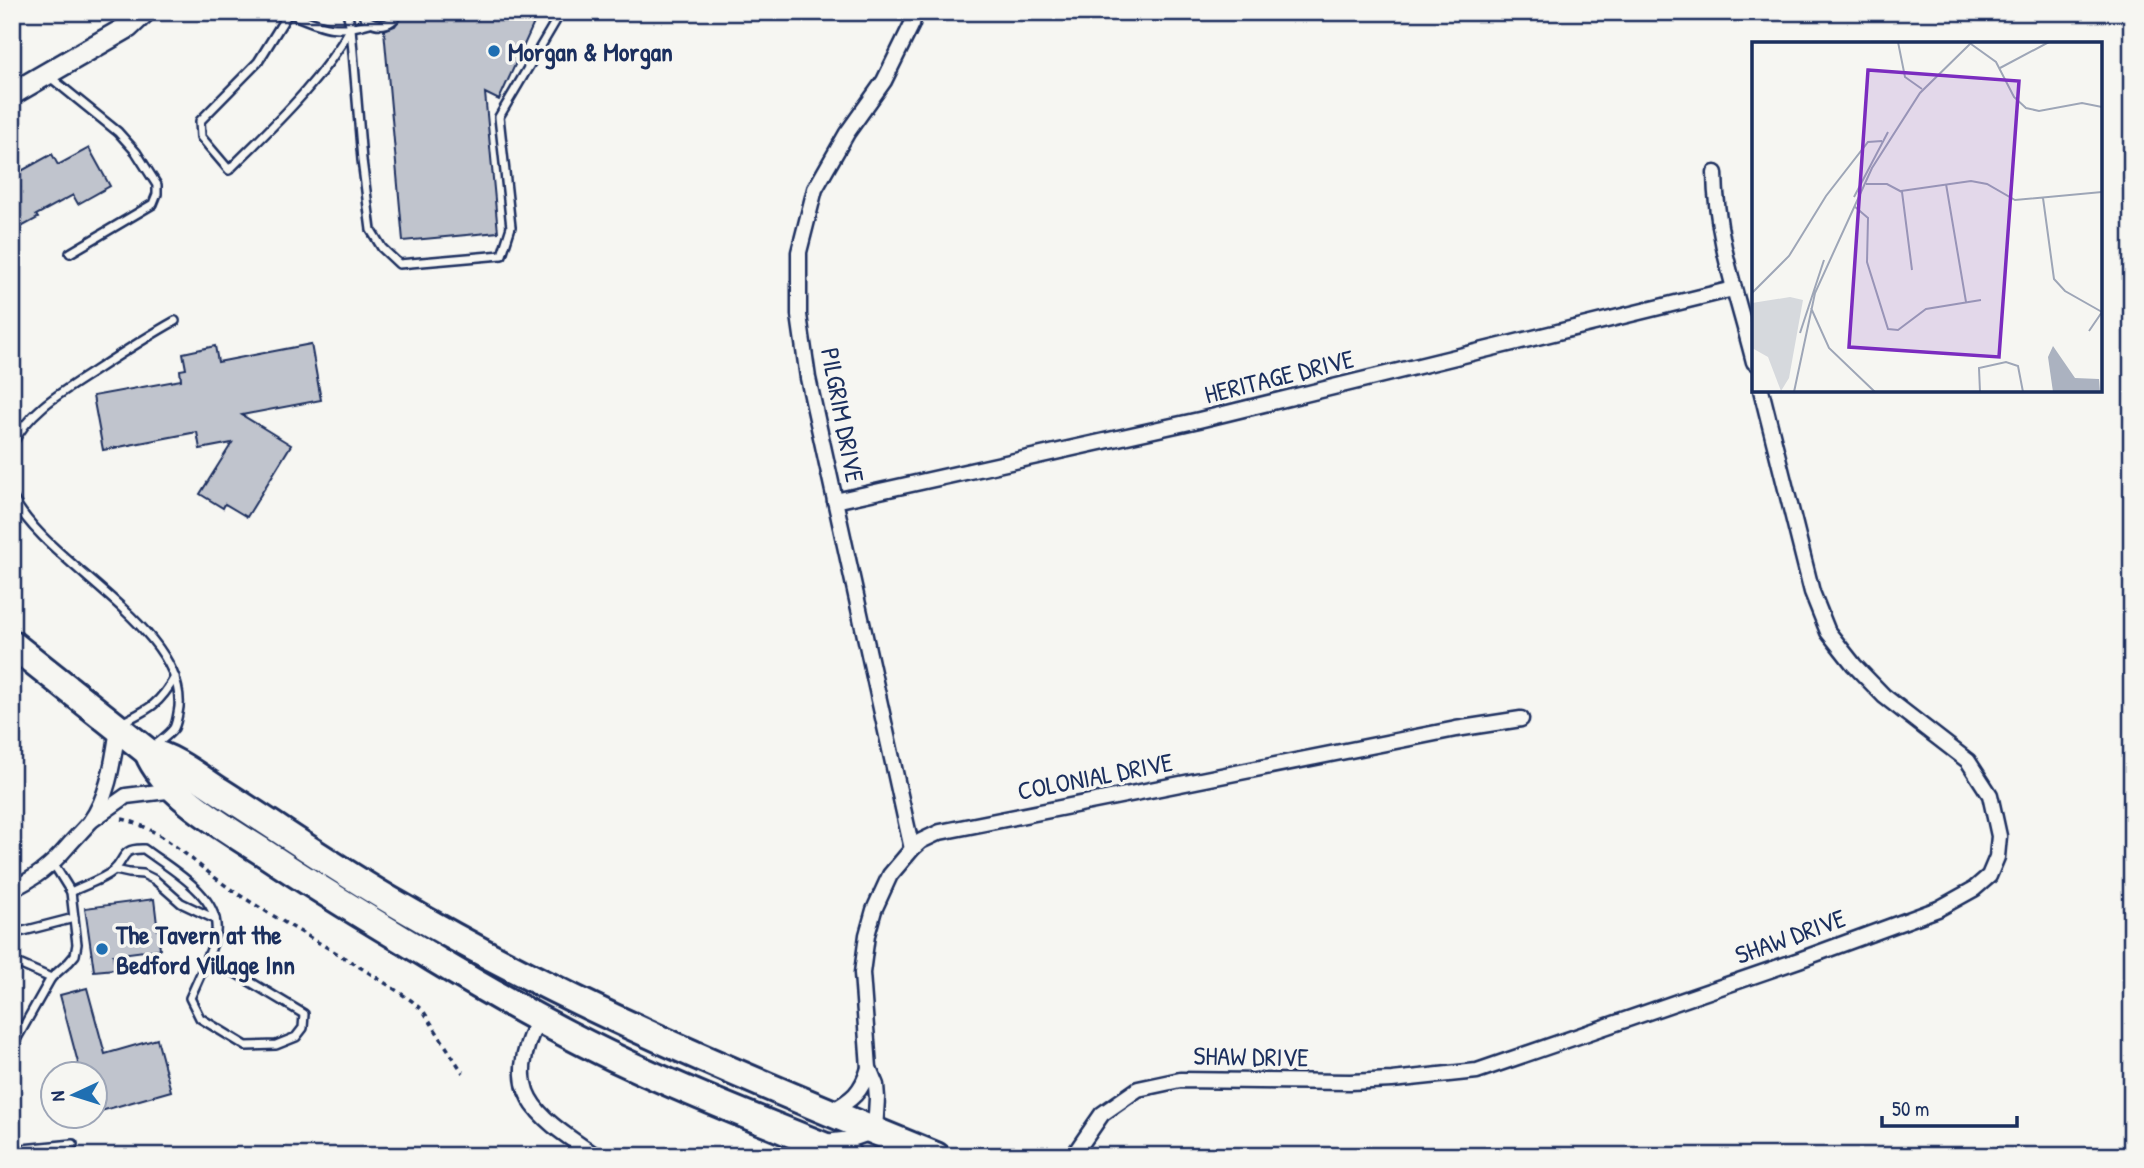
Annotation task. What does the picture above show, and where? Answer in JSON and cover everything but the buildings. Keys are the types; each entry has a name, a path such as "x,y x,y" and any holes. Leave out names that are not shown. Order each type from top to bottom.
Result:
{"highway":[{"path":"12,644 148,752 158,754 188,771 399,906 670,1044 936,1156"},
{"path":"148,752 152,764 174,790 217,822 302,878 538,1019 628,1065 848,1156"}],"street":[{"path":"12,94 128,27 144,12"},
{"name":"PILGRIM DRIVE","path":"912,849 808,378 800,328 799,252 815,189 847,133 884,81 912,24 915,12"},
{"path":"1715,173 1718,222 1752,355"},
{"name":"HERITAGE DRIVE","path":"835,501 1199,420 1733,289"},
{"name":"SHAW DRIVE","path":"1073,1156 1102,1114 1138,1089 1180,1080 1350,1082 1477,1071 1938,909 1974,889 1989,876 1997,857 1999,836 1990,795 1968,761 1884,696 1854,665 1828,632 1812,592 1762,392"},
{"name":"COLONIAL DRIVE","path":"875,1131 876,1085 869,1068 862,973 867,935 885,883 898,863 921,841 940,832 1456,729 1521,719"},
{"path":"91,821 103,796 112,767 116,727"},
{"path":"12,889 35,877 53,863 91,821 126,796 174,790"},
{"path":"538,1019 527,1042 522,1068 528,1099 552,1126 596,1156"},
{"path":"830,1112 859,1092 869,1068"},
{"path":"816,1143 852,1139 875,1131"}],"lane":[{"path":"351,28 335,56 312,83 229,170 201,137 200,121 258,62 288,12 331,29 370,23"},
{"path":"347,12 351,28 371,230 382,248 399,264 502,255 511,227 499,117 561,12"},
{"path":"361,12 370,23 376,25 390,23 399,12"},
{"path":"46,75 118,132 136,152 157,185 153,204 69,254"},
{"path":"12,445 20,429 51,400 175,321"},
{"path":"12,496 19,509 48,541 130,617 152,640 166,660 174,677 179,699 178,714 174,728 148,752"},
{"path":"116,727 163,697 174,677"},
{"path":"71,892 115,870 124,854 136,848 144,849 199,890 215,919 216,933 190,998 200,1018 246,1046 276,1045 296,1037 303,1028 304,1014 207,956"},
{"path":"12,1047 51,978 75,955 77,944 71,892 53,863"},
{"path":"115,870 143,874 155,880 181,904 215,919"},
{"path":"12,934 74,918"},
{"path":"12,961 51,978"},
{"path":"12,1150 73,1144"}],"path":[{"path":"114,821 122,819 138,822 235,892 412,1001 424,1012 463,1073"}],"place":[{"name":"Morgan & Morgan","path":"494,51"},
{"name":"The Tavern at the Bedford Village Inn","path":"102,949"}]}
